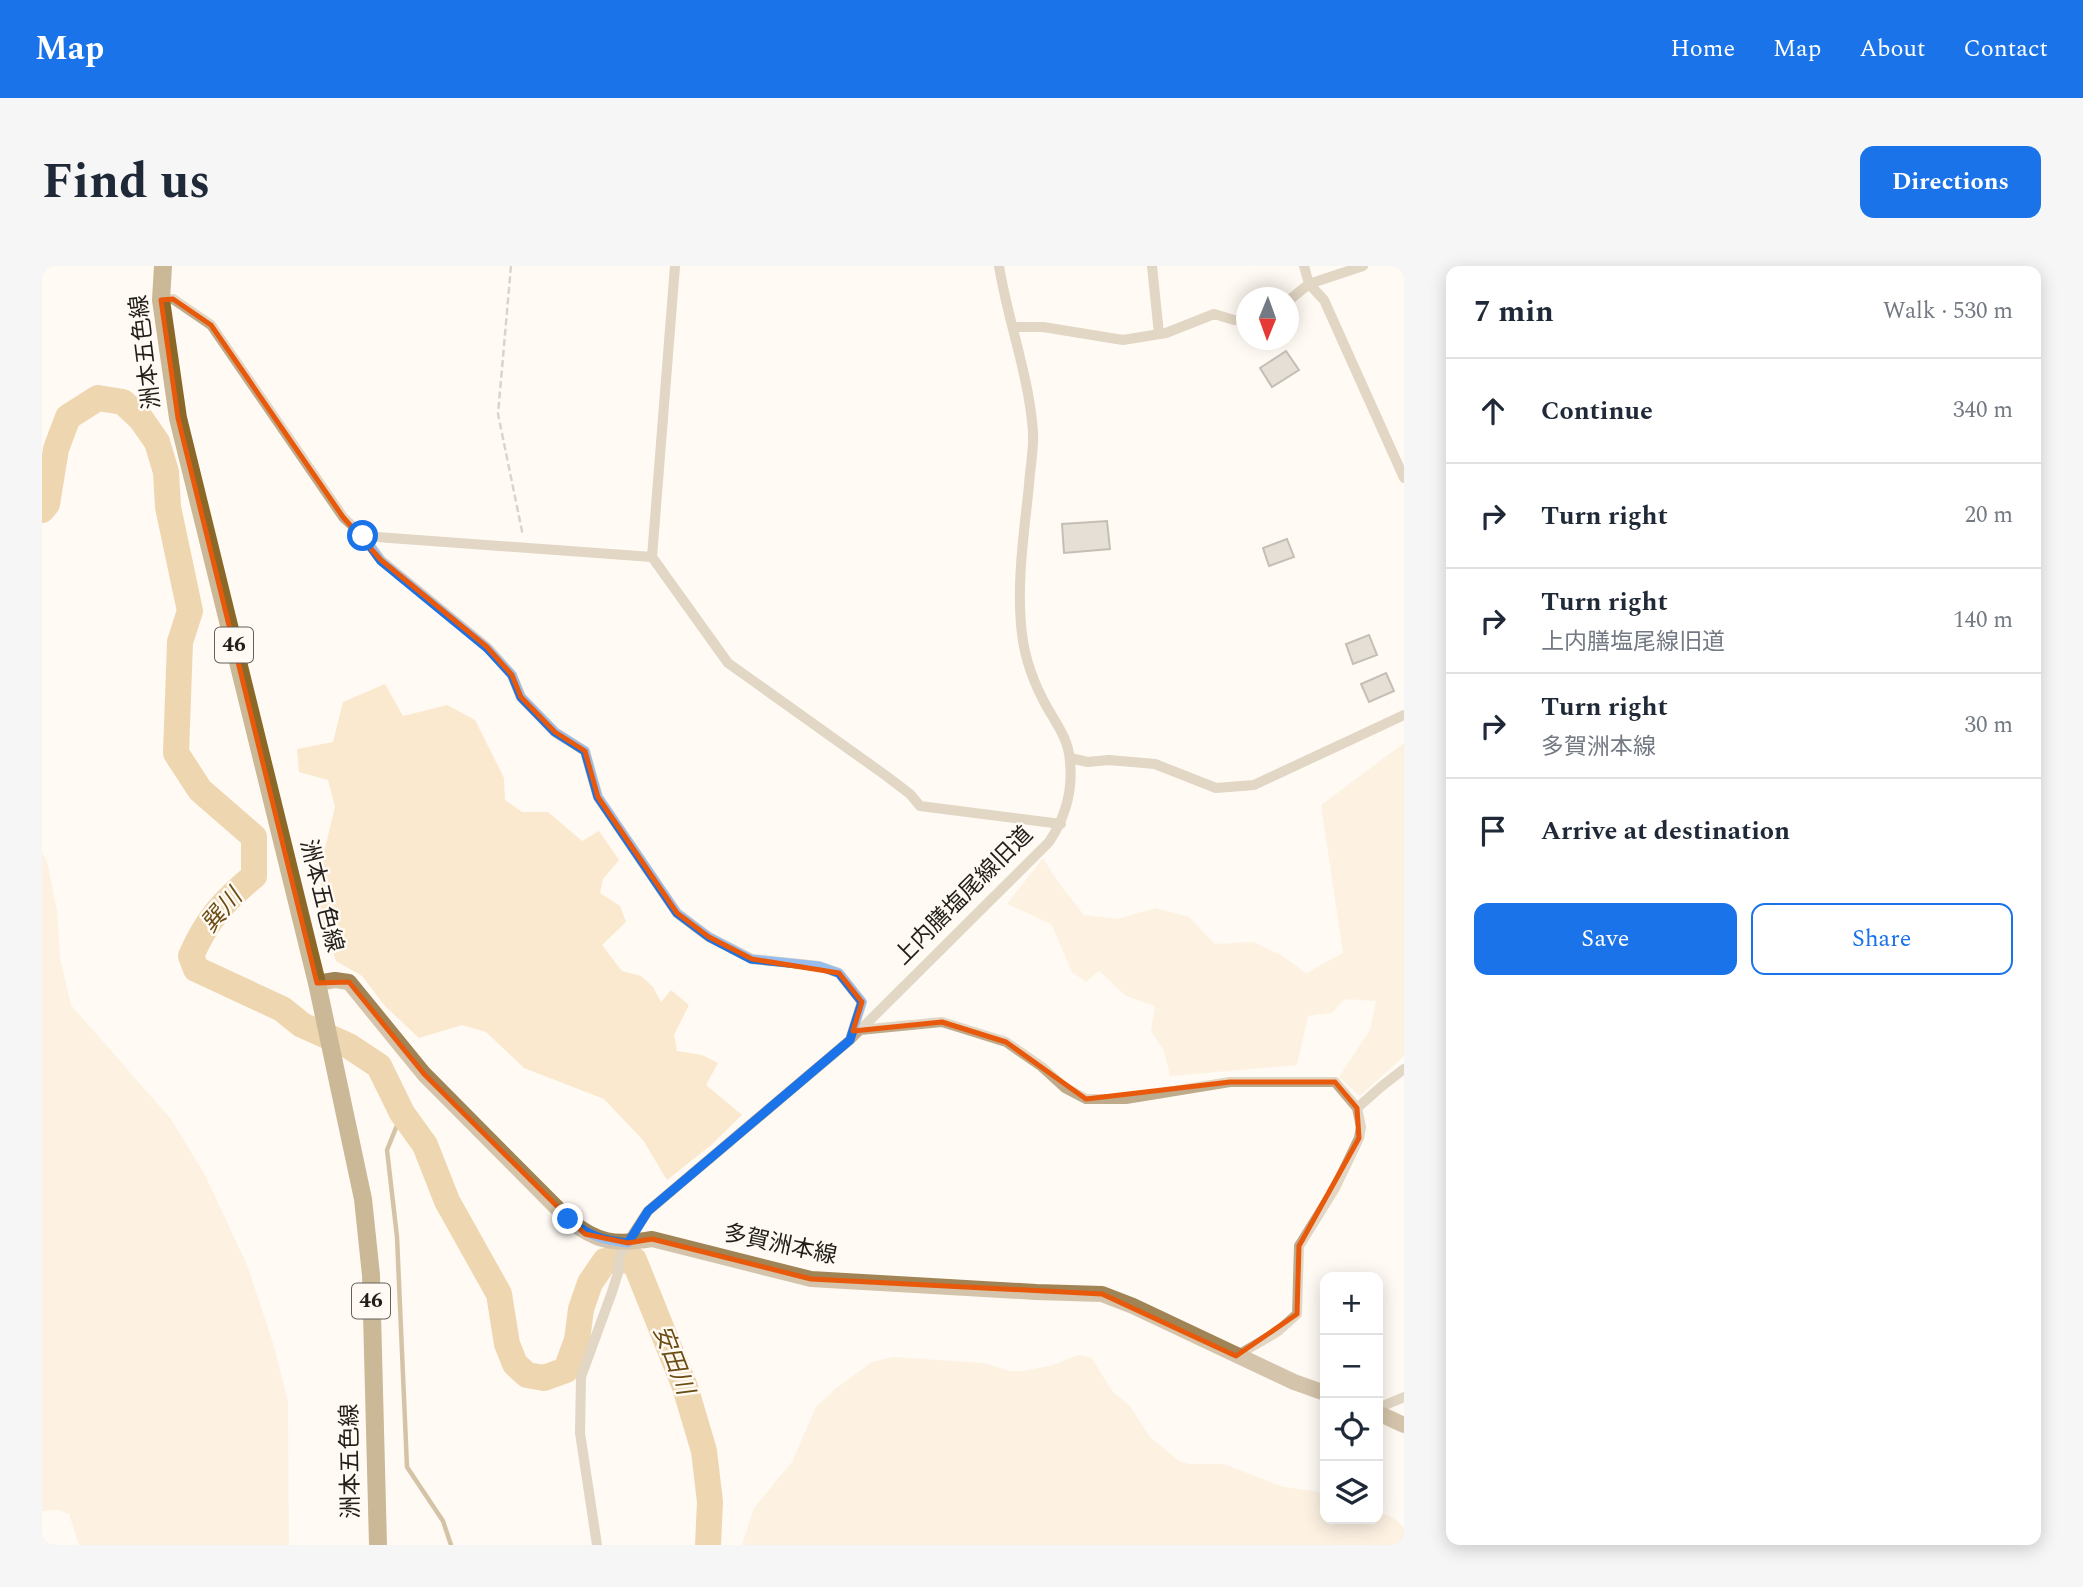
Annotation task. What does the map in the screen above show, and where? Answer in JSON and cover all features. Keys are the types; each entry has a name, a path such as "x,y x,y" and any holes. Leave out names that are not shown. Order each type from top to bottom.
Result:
{"main road":[{"name":"洲本五色線","path":"163,266 161,300 178,418 317,983 363,1199 371,1275 378,1545"},
{"name":"多賀洲本線","path":"317,983 335,979 349,982 424,1073 585,1234 624,1248 652,1239 811,1279 1102,1294 1320,1392"},
{"path":"1383,1413 1404,1425"}],"street":[{"path":"675,266 652,557 728,663 885,775 910,794 920,806 1061,824"},
{"name":"上内膳塩尾線旧道","path":"624,1248 648,1211 850,1040 1049,842 1061,824 1070,792 1070,758 1063,732 1038,689 1027,659 1021,631 1020,577 1033,435 1027,389 1004,298 999,266"},
{"path":"1152,266 1159,334"},
{"path":"1304,266 1309,284 1324,300 1404,478"},
{"path":"1299,292 1309,284 1363,266"},
{"path":"161,300 173,299 211,324 343,517 363,536 381,561 487,648 512,675 521,697 555,732 585,751 598,797 677,913 709,937 751,959 819,966 839,973 862,1002 850,1040"},
{"path":"1013,327 1043,327 1123,340 1159,334 1214,314 1236,320"},
{"path":"363,536 652,557"},
{"path":"1070,758 1088,762 1109,760 1155,764 1216,788 1254,785 1404,715"},
{"path":"860,1030 942,1022 1013,1046 1065,1088 1086,1099 1126,1099 1230,1082 1335,1082 1357,1108 1361,1127 1359,1138 1335,1188 1299,1246 1297,1314 1277,1332 1236,1356"},
{"path":"1357,1108 1404,1069"},
{"path":"597,1545 580,1433 581,1377 618,1273 624,1248"},
{"path":"1383,1408 1404,1397"}],"path":[{"path":"511,266 498,414 525,546"}],"highlighted area":[{"path":"173,299 211,325 343,517 381,560 487,647 512,675 521,697 555,732 585,751 598,797 677,913 709,937 752,959 839,973 862,1002 853,1031 942,1022 1006,1042 1086,1099 1230,1082 1335,1082 1357,1108 1359,1138 1299,1246 1297,1314 1236,1356 1102,1294 811,1279 652,1239 628,1243 585,1234 424,1074 349,982 317,983 178,418 161,300"}],"shaded area":[{"path":"385,684 403,716 447,705 475,720 504,778 505,800 522,812 548,812 582,841 599,831 619,860 603,879 600,893 620,906 626,922 602,945 622,971 641,976 653,987 661,1002 671,990 689,1005 674,1035 677,1051 702,1055 718,1063 706,1085 742,1115 710,1146 667,1180 643,1140 604,1099 524,1068 486,1032 462,1025 419,1038 385,1006 362,976 336,961 319,911 323,856 335,807 328,780 299,772 297,749 333,742 343,702"},
{"path":"1404,743 1404,1056 1360,1096 1339,1077 1370,1030 1376,1001 1345,999 1332,1013 1308,1016 1297,1065 1170,1076 1164,1051 1151,1031 1155,1006 1126,996 1099,971 1086,982 1072,972 1051,924 1007,904 1043,858 1084,915 1117,919 1156,908 1189,917 1215,944 1253,942 1281,955 1306,973 1343,953 1321,805"},
{"path":"42,853 47,861 57,911 60,958 71,1005 171,1119 205,1175 247,1265 273,1343 288,1402 289,1545 79,1545 69,1514 58,1510 42,1511"},
{"path":"1078,1355 1091,1357 1113,1392 1130,1406 1150,1437 1179,1461 1190,1464 1224,1464 1280,1486 1320,1492 1320,1524 1383,1524 1383,1513 1395,1519 1404,1528 1404,1545 742,1545 754,1508 792,1462 816,1407 835,1389 872,1362 893,1357 984,1363 1009,1371 1050,1366"}],"building":[{"path":"1286,351 1299,370 1272,387 1260,368"},
{"path":"1107,521 1110,549 1064,553 1062,524"},
{"path":"1287,539 1294,557 1269,566 1263,548"},
{"path":"1369,635 1377,655 1353,664 1346,644"},
{"path":"1386,673 1394,691 1369,702 1361,684"}],"waterway":[{"name":"巽川","path":"42,510 47,504 56,449 68,417 98,398 123,402 141,419 157,442 166,472 168,507 190,611 180,642 176,753 200,790 254,837 254,876 225,903 203,931 191,956 196,969 282,1009 302,1025 349,1046 379,1066 402,1113 425,1145 447,1201 499,1294 507,1344 515,1364 527,1375 544,1378 566,1370 577,1340 581,1309 590,1283 605,1261 634,1260 685,1387 704,1451 710,1502 708,1545"},
{"path":"402,1113 387,1150 397,1237 407,1467 443,1521 451,1545"}],"route":[{"path":"363,536 381,561 487,648 512,675 521,697 555,732 585,751 598,797 677,913 709,937 735,953 751,959 819,966 839,973 862,1002 850,1040 648,1211 628,1243 608,1241 585,1234 568,1219"}],"water label":[{"name":"安田川","path":"673,1360"}]}
